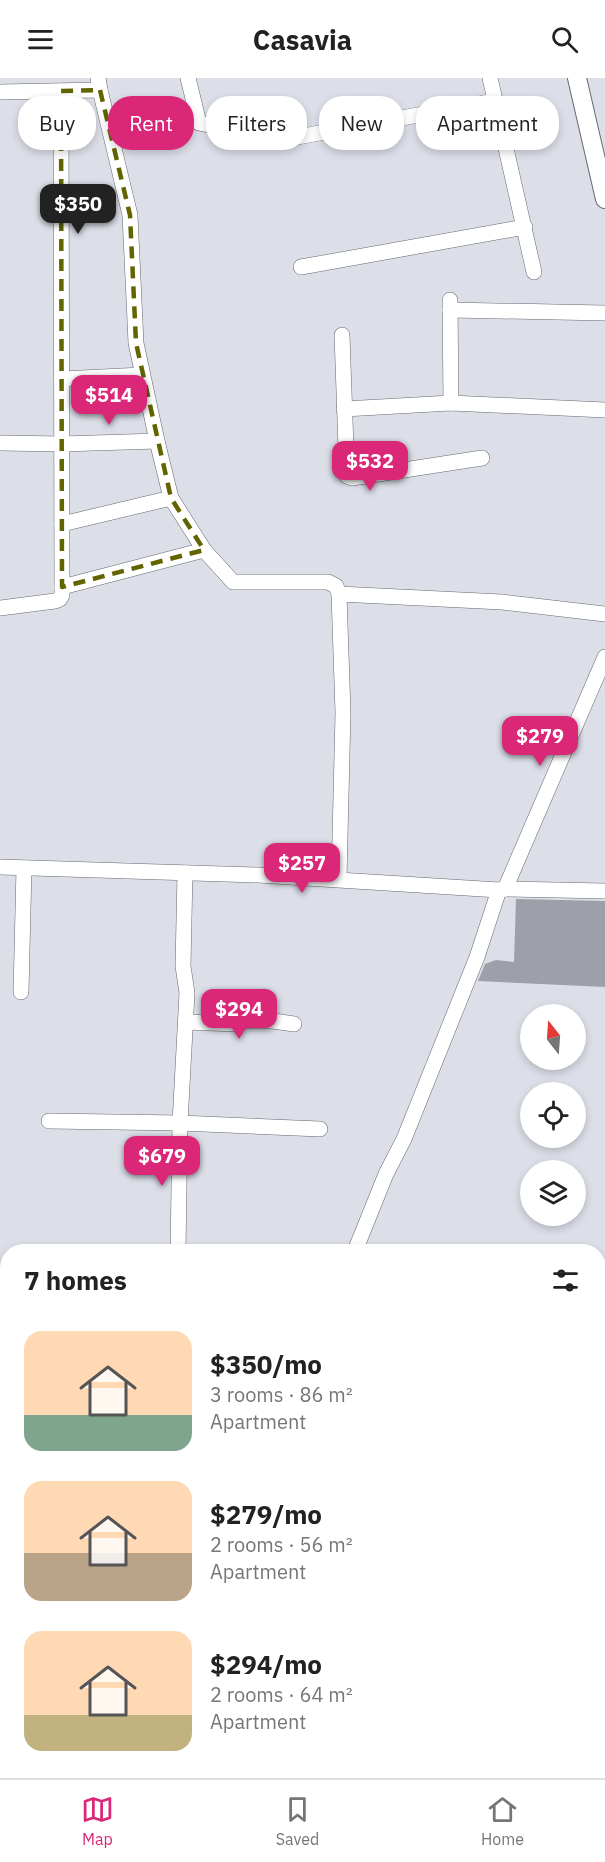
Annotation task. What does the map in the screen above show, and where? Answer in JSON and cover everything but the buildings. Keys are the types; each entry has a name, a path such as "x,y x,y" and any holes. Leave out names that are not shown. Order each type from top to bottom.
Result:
{"street":[{"path":"188,78 199,123 281,140 416,115"},
{"path":"490,78 494,96"},
{"path":"576,78 605,199"},
{"path":"0,92 61,91 99,84 130,215 136,343 142,375 171,498 204,550 233,582 328,582 336,586 339,594 343,713 339,879"},
{"path":"0,608 60,599 62,595 61,91"},
{"path":"507,150 534,272"},
{"path":"301,267 525,227"},
{"path":"451,403 450,305 605,313"},
{"path":"342,335 347,476 482,458"},
{"path":"62,379 142,375"},
{"path":"344,409 451,403 605,410"},
{"path":"0,443 157,441"},
{"path":"62,524 171,498"},
{"path":"62,587 204,550"},
{"path":"339,594 502,602 605,614"},
{"path":"358,1244 386,1174 404,1138 502,890 605,657"},
{"path":"0,867 339,879 502,890 605,891"},
{"path":"21,992 24,868"},
{"path":"178,1244 180,1123 187,993 183,966 185,873"},
{"path":"186,1022 236,1024 245,1021 273,1021 294,1024"},
{"path":"49,1121 180,1123 320,1129"}],"highlighted area":[{"path":"100,90 130,215 136,343 171,498 204,550 62,587 61,91"}]}
